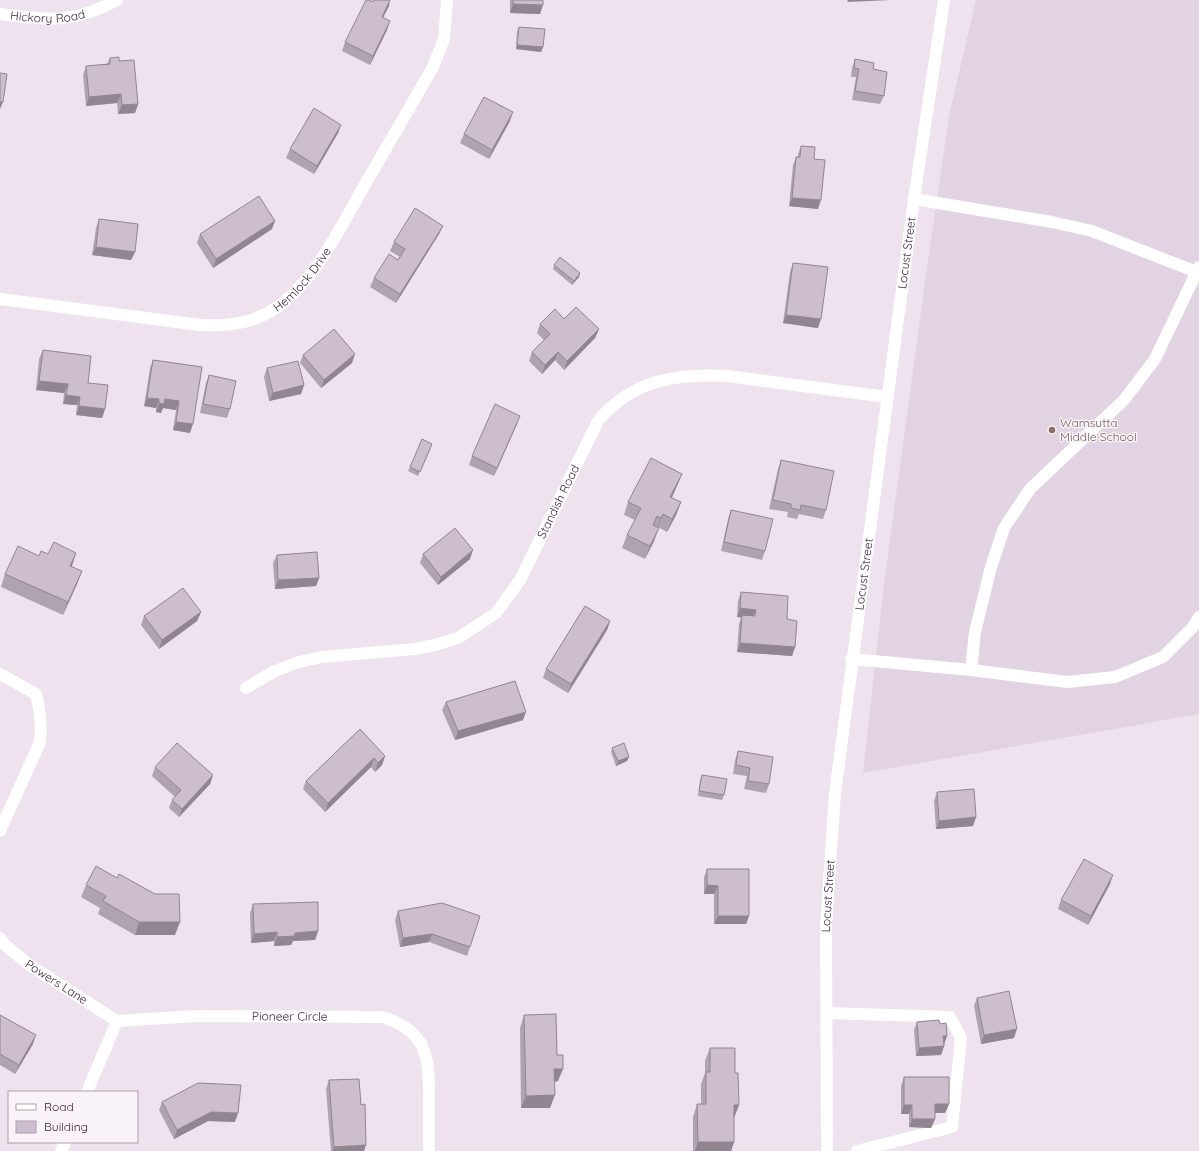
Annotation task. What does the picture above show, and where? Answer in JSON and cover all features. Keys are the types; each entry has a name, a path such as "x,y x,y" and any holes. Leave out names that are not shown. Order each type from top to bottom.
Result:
{"street":[{"name":"Hickory Road","path":"0,14 49,20 69,19 88,14 117,0"},
{"name":"Hemlock Drive","path":"0,299 200,325 220,326 255,320 276,308 301,284 329,246 433,67 444,39 447,0"},
{"name":"Locust Street","path":"827,1151 826,926 835,793 914,199 944,0"},
{"path":"914,199 1052,222 1092,231 1198,270 1155,359 1124,400 1030,489 1004,528 991,567 975,632 971,670"},
{"name":"Standish Road","path":"246,688 275,671 299,662 322,657 414,649 435,645 458,638 496,613 520,580 598,421 611,406 624,396 640,388 673,378 709,375 727,376 887,397"},
{"path":"852,659 971,670 1067,682 1115,677 1163,657 1193,627 1199,617"},
{"path":"0,674 36,694 40,712 41,727 37,749 0,832"},
{"name":"Powers Lane","path":"0,938 4,944 28,964 117,1021"},
{"path":"827,1013 950,1017 961,1038 952,1127 857,1151"},
{"name":"Pioneer Circle","path":"117,1021 196,1016 373,1016 394,1021 404,1026 419,1040 427,1059 429,1070 429,1151"},
{"path":"87,1091 117,1021"}],"shaded area":[{"name":"Wamsutta Middle School","path":"976,0 1199,0 1199,714 863,773 884,584 949,116"}],"building":[{"path":"366,0 373,2 374,0 390,0 382,17 390,21 373,56 345,42"},
{"path":"513,0 543,0 543,5 513,4"},
{"path":"519,27 545,29 543,47 517,45"},
{"path":"119,57 119,61 134,60 138,104 122,105 121,94 89,97 86,66 110,64 110,58"},
{"path":"855,59 874,63 873,69 887,72 884,96 855,91 859,69 854,68"},
{"path":"0,73 7,74 3,102 0,102"},
{"path":"484,97 513,112 492,150 464,134"},
{"path":"314,108 341,125 317,166 290,149"},
{"path":"801,146 815,147 814,159 825,160 821,200 792,198 796,157 800,157"},
{"path":"259,196 275,221 216,259 200,234"},
{"path":"415,208 443,226 400,294 374,278 389,254 398,260 405,249 394,242"},
{"path":"99,219 138,224 135,252 96,247"},
{"path":"560,257 580,273 574,281 554,265"},
{"path":"793,263 828,267 821,319 786,315"},
{"path":"576,307 599,329 567,361 558,352 545,365 532,352 550,334 540,324 555,309 564,319"},
{"path":"334,329 355,354 324,380 303,355"},
{"path":"43,350 91,356 88,383 108,385 105,409 79,406 80,397 66,395 68,384 39,381"},
{"path":"153,360 202,367 193,424 176,422 179,401 165,399 164,404 159,403 159,399 147,398"},
{"path":"298,361 304,385 273,393 267,368"},
{"path":"209,375 236,381 230,409 203,404"},
{"path":"495,404 520,416 497,468 472,456"},
{"path":"422,439 432,444 420,472 410,467"},
{"path":"651,458 682,474 670,497 681,502 672,519 663,514 661,518 657,516 653,525 659,528 650,546 627,535 641,508 628,502"},
{"path":"781,460 834,471 826,510 801,505 800,510 791,508 791,504 773,500"},
{"path":"731,510 773,519 765,551 724,542"},
{"path":"455,528 473,550 441,577 423,554"},
{"path":"54,542 76,553 70,566 82,571 68,602 5,574 18,546 39,556 41,551 48,554"},
{"path":"317,552 319,578 278,580 277,555"},
{"path":"183,588 201,612 162,640 144,616"},
{"path":"741,592 788,596 787,619 797,621 795,647 740,643 742,615 755,616 756,610 740,608"},
{"path":"585,606 610,621 571,684 546,669"},
{"path":"515,681 526,712 458,731 446,702"},
{"path":"360,729 385,756 378,763 374,758 328,803 306,781"},
{"path":"177,743 213,775 182,809 172,800 181,790 155,767"},
{"path":"624,743 629,757 618,761 612,748"},
{"path":"738,751 773,757 769,784 748,781 750,768 736,765"},
{"path":"702,775 727,779 724,795 699,791"},
{"path":"974,789 976,817 939,821 937,792"},
{"path":"1084,859 1113,875 1091,916 1061,900"},
{"path":"96,866 117,878 119,874 155,894 179,894 180,922 139,922 103,901 106,896 86,885"},
{"path":"707,869 749,869 749,916 718,916 718,886 707,885"},
{"path":"318,902 318,931 295,933 295,936 277,937 277,932 254,934 253,904"},
{"path":"442,903 480,916 470,947 432,934 403,938 398,911"},
{"path":"1009,991 1017,1029 984,1035 977,998"},
{"path":"556,1014 557,1055 563,1055 563,1069 554,1069 555,1095 526,1096 524,1015"},
{"path":"0,1015 36,1035 19,1065 0,1054"},
{"path":"939,1020 940,1024 946,1023 947,1036 943,1036 944,1046 919,1048 917,1022"},
{"path":"710,1048 735,1048 735,1073 738,1073 739,1105 734,1105 734,1142 698,1142 697,1104 706,1104 706,1072 710,1072"},
{"path":"904,1077 949,1077 949,1104 935,1104 935,1119 912,1119 912,1105 904,1105"},
{"path":"359,1079 361,1105 365,1104 366,1145 334,1147 329,1080"},
{"path":"198,1083 241,1085 238,1113 211,1112 177,1130 162,1102"}],"place":[{"name":"Wamsutta Middle School","path":"1052,430"}]}
